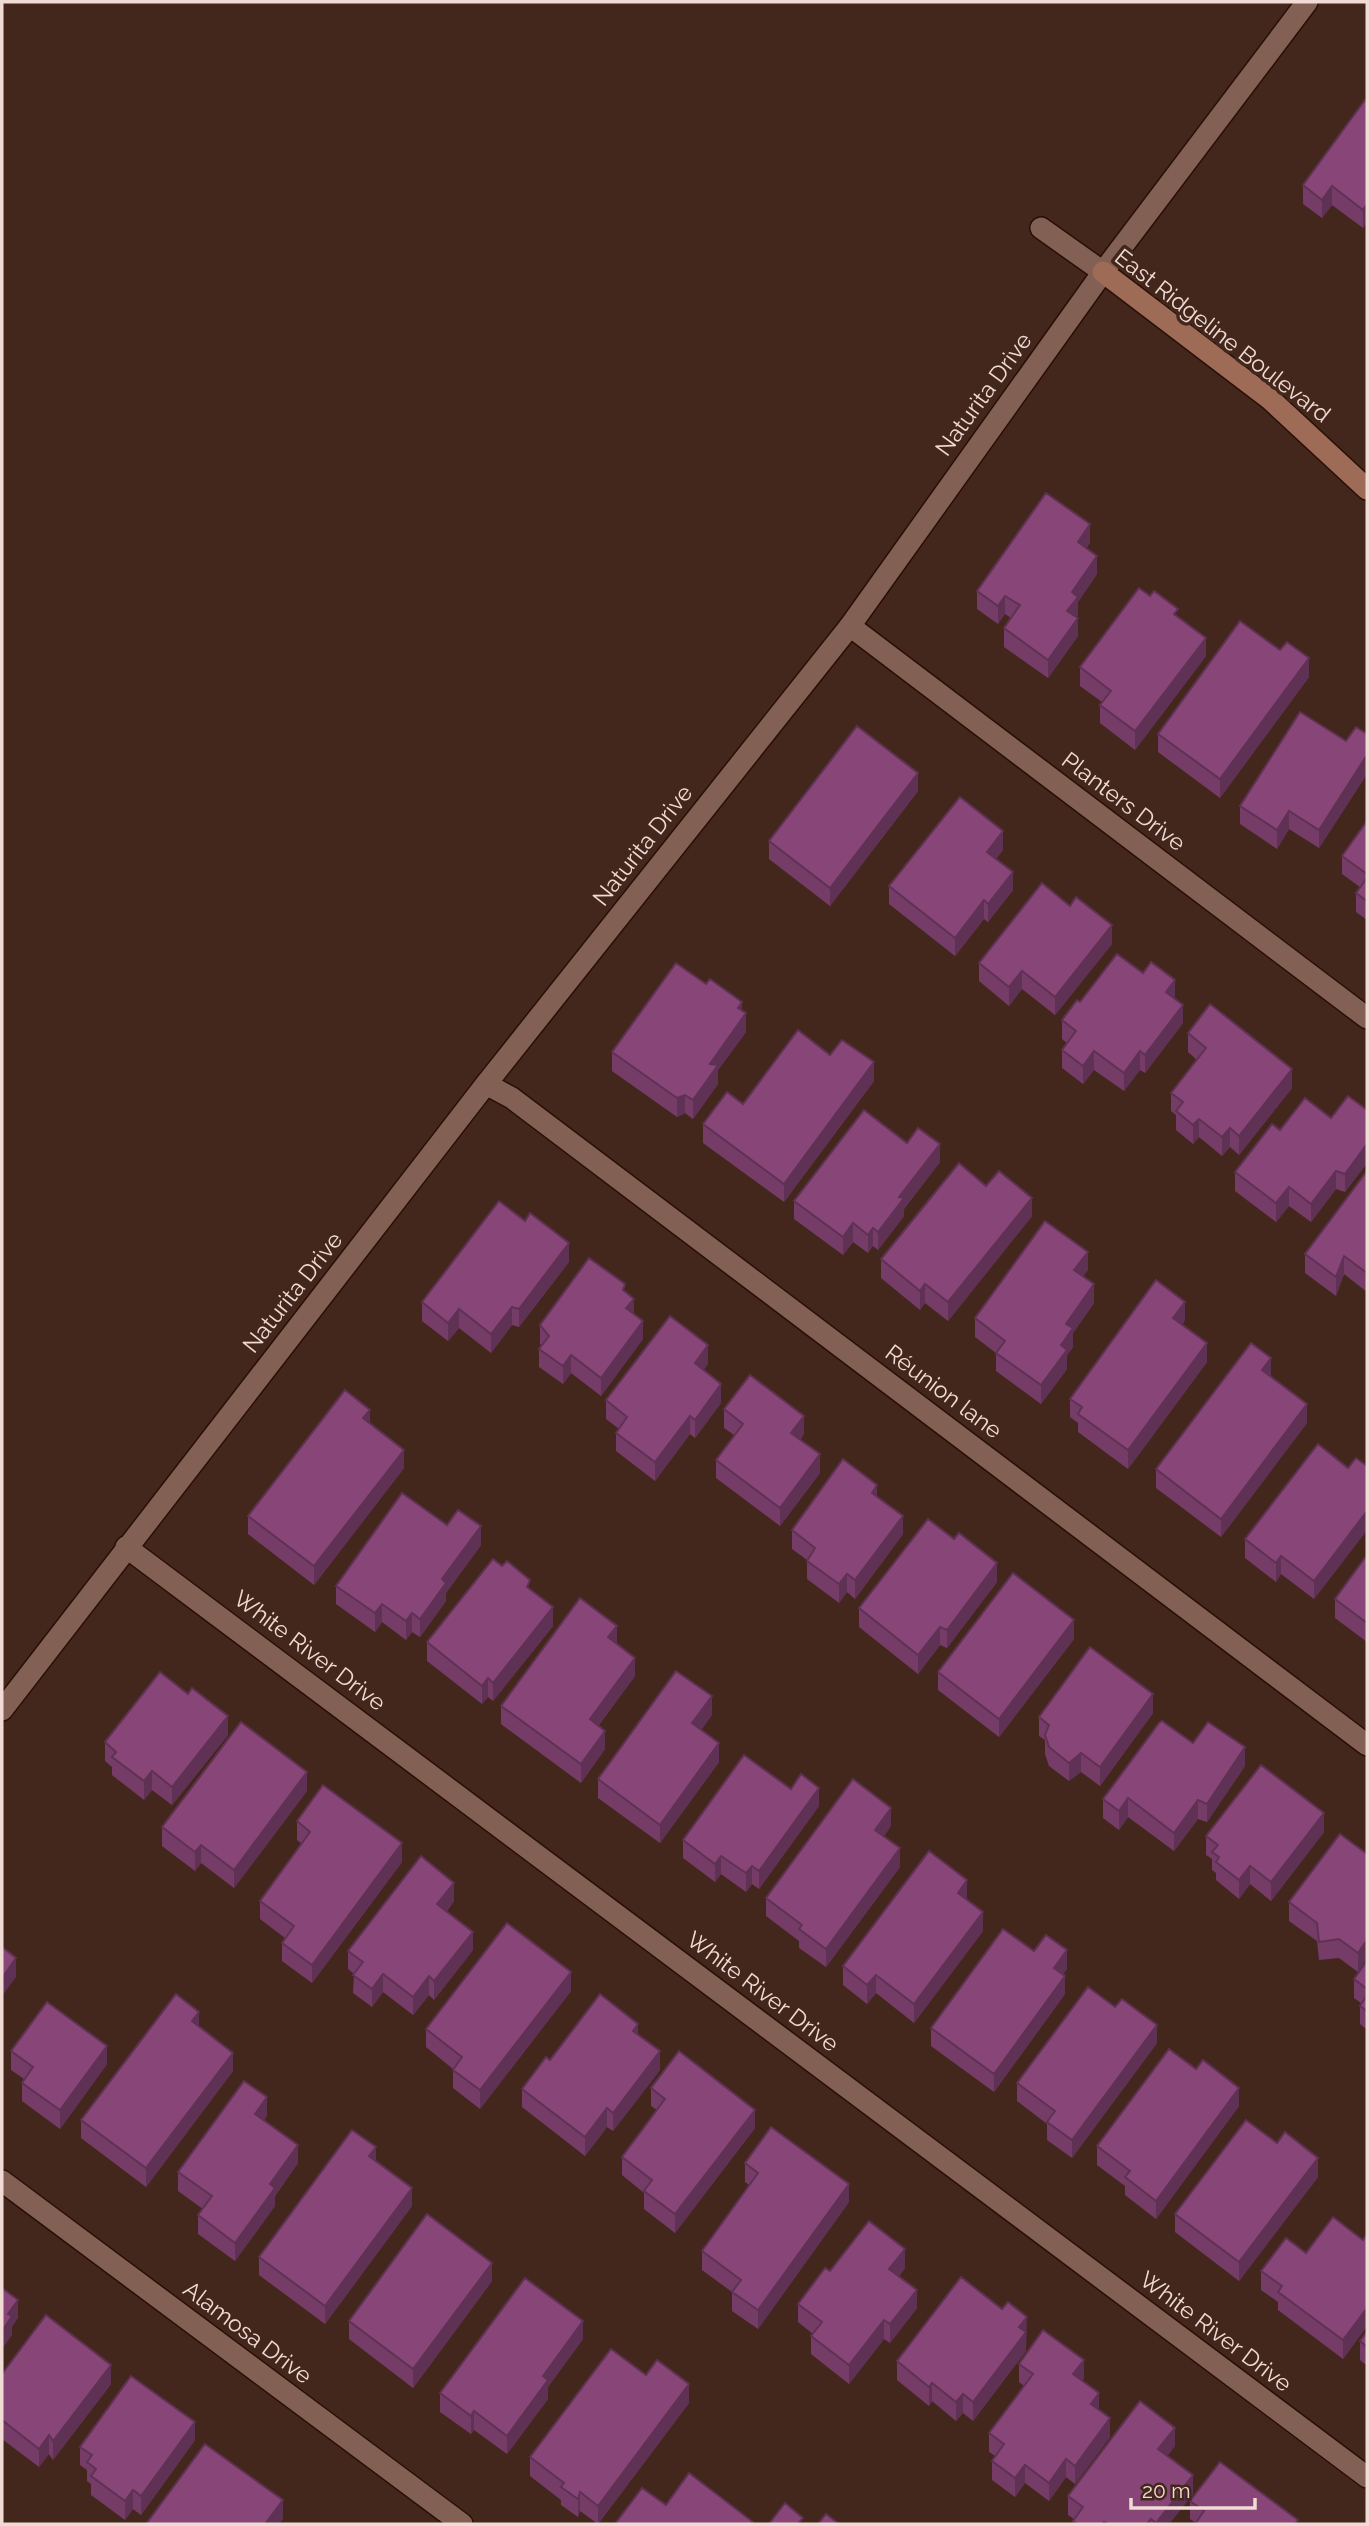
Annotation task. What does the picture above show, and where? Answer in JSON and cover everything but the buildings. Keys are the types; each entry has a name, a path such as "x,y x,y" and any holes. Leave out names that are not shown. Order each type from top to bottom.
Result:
{"street":[{"name":"Naturita Drive","path":"2,1710 486,1084 850,626 1103,272 1307,2"},
{"name":"East Ridgeline Boulevard","path":"1041,228 1271,400 1367,489"},
{"name":"Planters Drive","path":"850,626 1367,1018"},
{"name":"Réunion lane","path":"486,1084 512,1098 1367,1745"},
{"name":"White River Drive","path":"126,1547 1367,2477"},
{"name":"Alamosa Drive","path":"2,2181 463,2524"}]}
